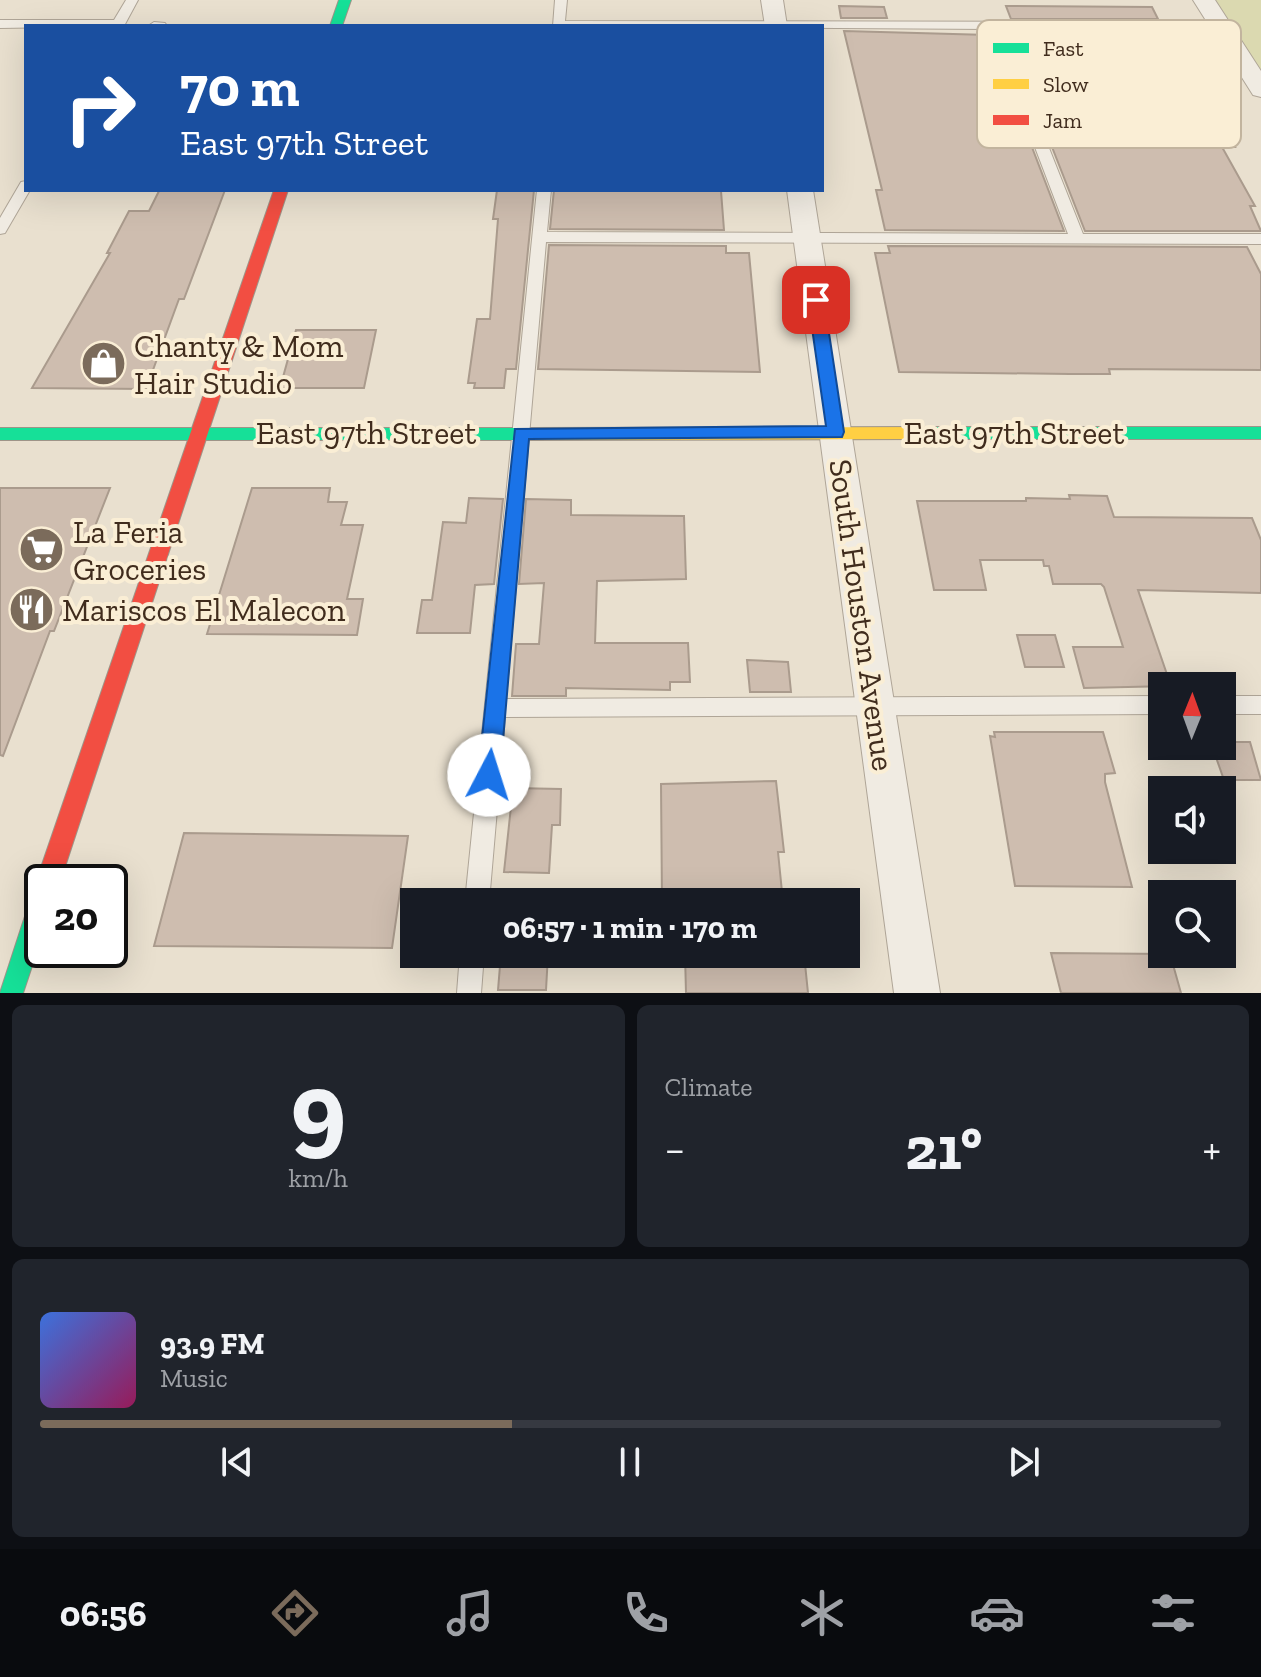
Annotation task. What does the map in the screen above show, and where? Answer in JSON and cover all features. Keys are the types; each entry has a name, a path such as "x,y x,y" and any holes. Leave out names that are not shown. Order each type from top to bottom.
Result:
{"street":[{"path":"337,24 345,0"},
{"path":"772,0 776,24"},
{"path":"1204,0 1217,20"},
{"path":"1241,58 1261,90"},
{"path":"54,864 280,192"},
{"name":"South Houston Avenue","path":"800,192 917,993"},
{"name":"East 97th Street","path":"0,434 1261,433"},
{"path":"11,993 24,954"}],"lane":[{"path":"119,24 132,0"},
{"path":"559,24 561,0"},
{"path":"0,24 24,24"},
{"path":"824,26 977,25"},
{"path":"1042,148 1077,238"},
{"path":"0,230 24,188"},
{"path":"478,888 544,192"},
{"path":"540,237 1261,239"},
{"path":"495,708 1148,705"},
{"path":"1236,705 1261,705"},
{"path":"469,993 471,968"}],"shaded area":[{"path":"1215,0 1261,0 1261,71 1241,40 1241,20 1228,20"}],"building":[{"path":"839,6 884,7 887,18 841,18"},
{"path":"1006,6 1152,7 1158,19 1011,19"},
{"path":"844,31 977,35 977,148 1032,148 1064,231 885,230 876,190 882,190"},
{"path":"1052,148 1223,148 1255,206 1250,206 1261,231 1085,231"},
{"path":"158,192 224,192 184,299 179,299 146,389 32,388 110,253 107,253 129,211 149,211"},
{"path":"497,192 534,192 516,369 506,369 504,388 474,388 475,383 468,383 477,319 490,319 498,219 493,219"},
{"path":"554,192 721,192 724,230 550,229"},
{"path":"549,245 726,246 726,253 749,253 760,372 538,369"},
{"path":"888,246 1247,247 1261,274 1261,370 1109,369 1110,374 899,372 875,253 890,253"},
{"path":"296,330 376,330 364,388 280,388"},
{"path":"0,488 110,488 54,631 50,631 3,756 0,755"},
{"path":"252,488 330,488 328,502 347,502 341,525 363,525 347,599 363,599 357,635 207,634"},
{"path":"1069,495 1107,496 1114,517 1252,518 1261,540 1261,593 1138,590 1166,672 1148,672 1148,687 1084,688 1073,647 1123,647 1101,584 1053,584 1049,566 1044,566 1043,560 980,560 986,590 934,590 917,501 1070,499"},
{"path":"469,498 503,499 494,584 475,585 470,633 417,633 422,600 432,600 443,522 466,523"},
{"path":"526,499 571,500 571,515 684,516 686,579 597,581 595,643 688,643 690,682 670,682 670,690 566,688 566,696 512,696 516,644 539,644 544,583 519,584"},
{"path":"1017,635 1055,635 1064,667 1025,667"},
{"path":"747,660 788,662 791,692 750,692"},
{"path":"994,732 1103,732 1115,773 1105,774 1105,782 1132,887 1015,886 990,736 995,737"},
{"path":"1236,742 1250,742 1261,780 1236,780 1236,776 1223,776 1217,760 1236,760"},
{"path":"776,781 784,852 778,852 782,888 662,888 661,784"},
{"path":"513,788 561,789 560,825 552,825 549,873 504,872"},
{"path":"184,833 408,836 392,948 154,946"},
{"path":"1051,953 1148,954 1148,968 1174,968 1181,993 1061,993"},
{"path":"500,968 547,968 546,990 498,990"},
{"path":"685,968 805,968 808,993 686,993"}],"traffic: fast":[{"path":"337,24 345,0"},
{"path":"926,433 1261,433"},
{"path":"0,434 527,434"},
{"path":"11,993 24,954"}],"traffic: slow":[{"path":"527,434 926,433"}],"traffic: jam":[{"path":"54,864 280,192"}],"place":[{"name":"Chanty & Mom Hair Studio","path":"103,364"},
{"name":"La Feria Groceries","path":"42,550"},
{"name":"Mariscos El Malecon","path":"31,610"}],"route":[{"path":"489,775 521,433 835,432 816,300"}]}
